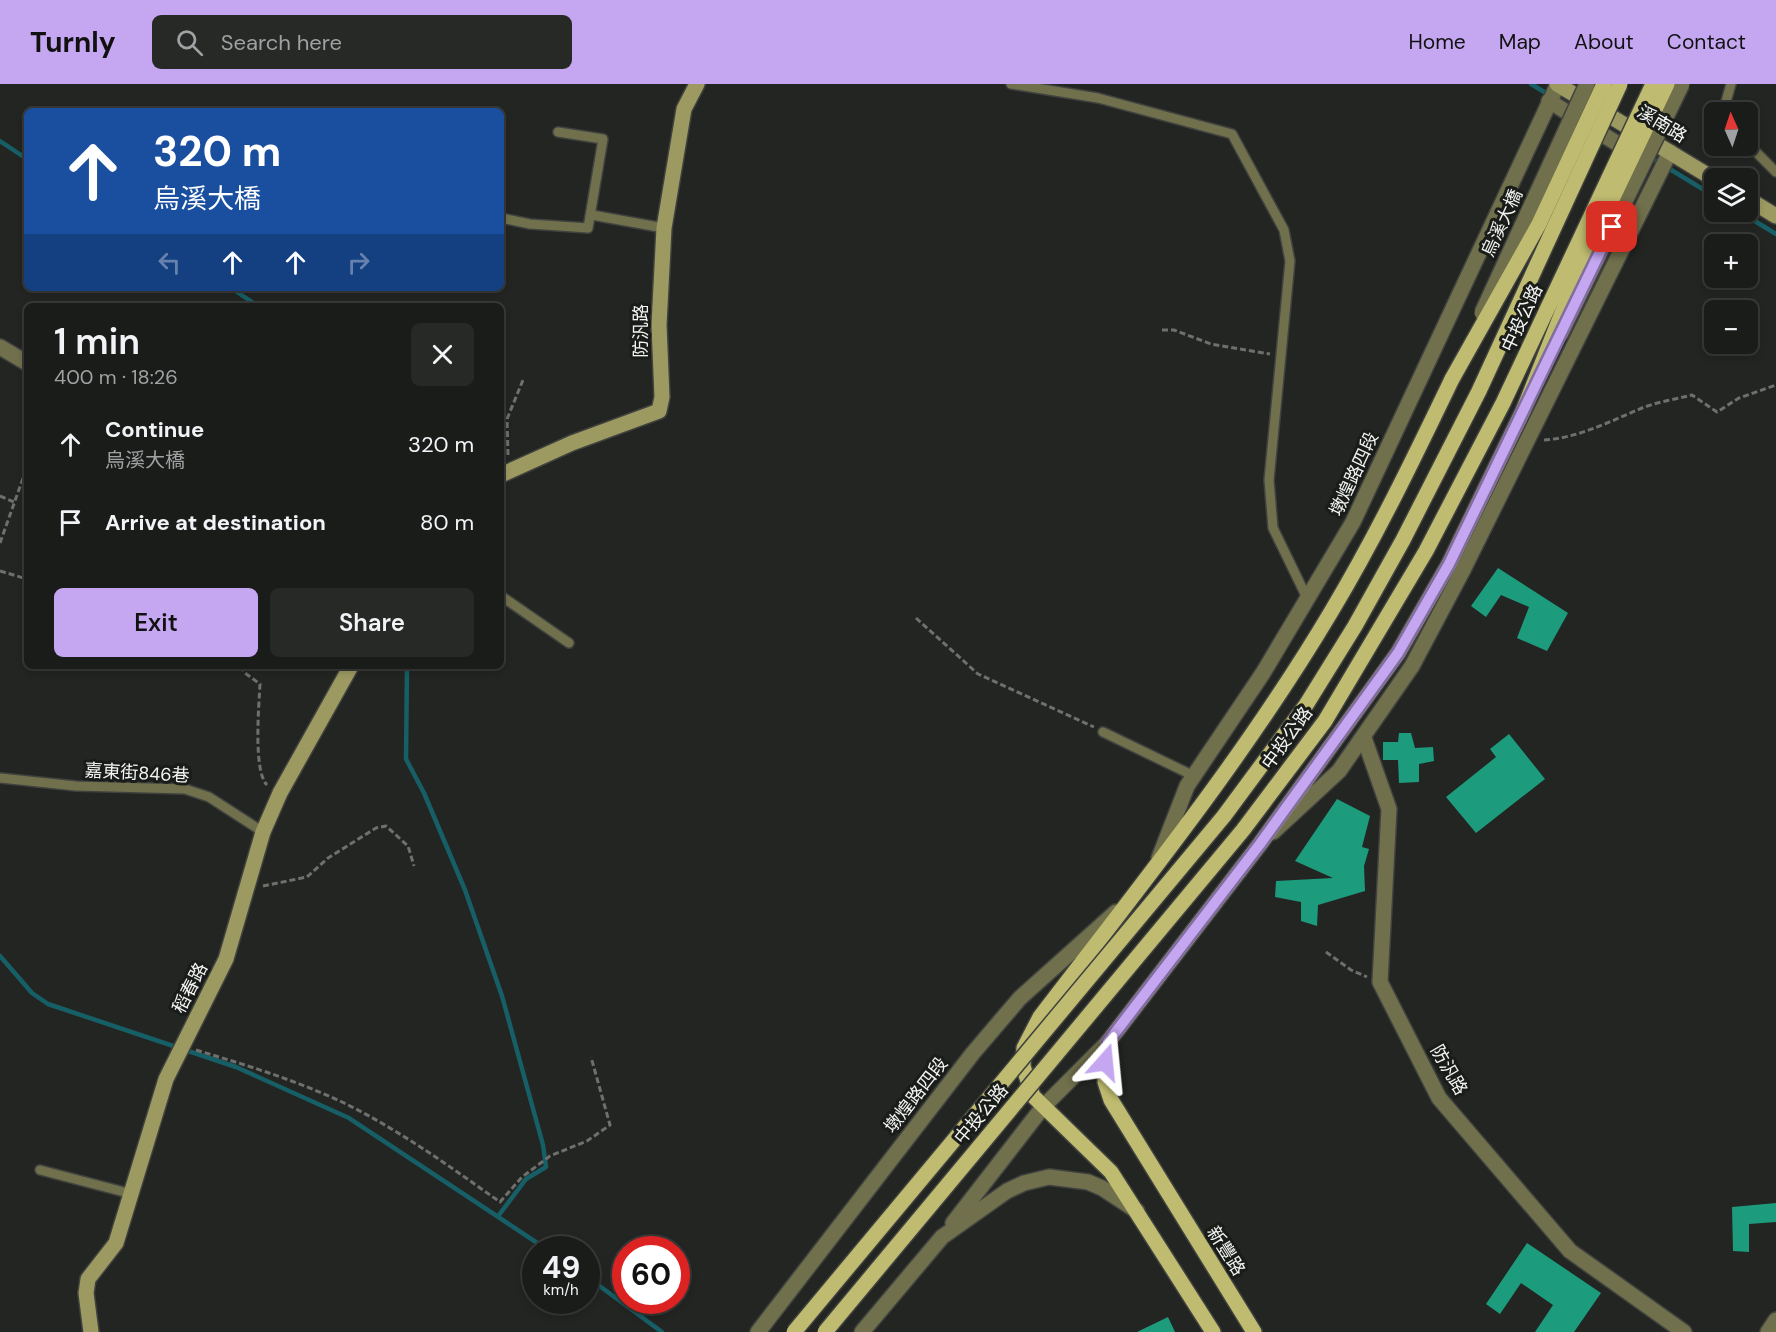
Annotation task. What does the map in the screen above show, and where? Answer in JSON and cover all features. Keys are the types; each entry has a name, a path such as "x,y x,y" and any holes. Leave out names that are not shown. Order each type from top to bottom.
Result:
{"main road":[{"path":"1213,1332 1137,1211 1100,1158 1033,1096 1023,1066 1024,1048 1031,1032 1204,802 1331,613 1380,527 1452,379 1539,224 1604,84"},
{"name":"中投公路","path":"794,1332 1224,816 1306,705 1387,568 1479,391 1620,84"},
{"name":"中投公路","path":"825,1332 1243,830 1325,721 1426,551 1498,413 1653,84"},
{"path":"1108,1042 1260,844 1398,653 1449,564 1523,411 1582,260 1666,84"},
{"name":"新豐路","path":"1108,1042 1105,1062 1106,1082 1111,1100 1254,1332"}],"street":[{"name":"防汎路","path":"505,474 572,443 659,411 662,396 659,325 664,228 684,110 697,84"},
{"name":"墩煌路四段","path":"1157,864 1187,786 1263,673 1353,522 1558,84"},
{"name":"溪南路","path":"1558,84 1704,173"},
{"name":"烏溪大橋","path":"1452,379 1587,84"},
{"path":"1523,411 1682,84"},
{"path":"1549,101 1659,170"},
{"path":"1260,844 1339,771 1412,666 1463,570 1659,170 1670,152"},
{"path":"1758,205 1776,216"},
{"path":"0,347 24,361"},
{"name":"稻春路","path":"91,1332 86,1293 88,1279 117,1243 166,1079 226,959 262,832 280,794 349,669"},
{"name":"防汎路","path":"1364,738 1389,809 1380,982 1439,1098 1570,1251 1684,1332"},
{"name":"墩煌路四段","path":"758,1332 973,1053 1020,998 1037,980 1128,903"},
{"path":"862,1332 942,1237 1043,1107 1108,1042"},
{"path":"942,1237 1007,1191 1024,1182 1049,1177 1088,1182 1102,1188 1137,1211"},
{"path":"1768,1332 1776,1320"}],"lane":[{"path":"1011,84 1098,98 1232,134 1284,230 1290,261 1269,480 1273,528 1308,600"},
{"path":"1726,102 1731,84"},
{"path":"504,219 530,224 588,228 603,139 558,132"},
{"path":"1758,154 1776,172"},
{"path":"592,215 664,228"},
{"path":"504,598 569,643"},
{"path":"1103,732 1194,776"},
{"name":"嘉東街846巷","path":"0,778 76,786 185,789 209,797 262,832"},
{"path":"40,1170 132,1194"}],"path":[{"path":"1162,330 1174,330 1211,344 1281,356"},
{"path":"505,474 507,419 523,380"},
{"path":"1527,440 1555,439 1617,420 1644,407 1692,395 1717,412 1739,398 1776,385"},
{"path":"0,543 24,475"},
{"path":"0,496 14,502"},
{"path":"0,571 24,578"},
{"path":"916,618 978,674 1103,732"},
{"path":"242,669 260,684 258,720 261,774 264,783 280,794"},
{"path":"246,890 307,877 328,858 376,828 386,826 408,846 414,866"},
{"path":"1326,952 1351,970 1380,982"},
{"path":"183,1046 278,1074 343,1102 414,1143 500,1202 522,1177 550,1156 587,1141 610,1125 591,1057"}],"building":[{"path":"1498,568 1568,613 1547,651 1517,638 1529,607 1501,595 1486,617 1471,606"},
{"path":"1399,733 1411,733 1415,748 1433,747 1434,761 1419,764 1419,782 1399,783 1398,760 1383,760 1383,742 1398,742"},
{"path":"1509,734 1545,779 1476,833 1446,797 1496,757 1490,749"},
{"path":"1337,799 1370,816 1362,847 1369,849 1364,866 1365,891 1318,905 1317,926 1301,921 1301,902 1275,897 1276,881 1333,878 1295,861"},
{"path":"1776,1203 1776,1222 1749,1224 1749,1252 1733,1251 1732,1207"},
{"path":"1527,1243 1601,1293 1574,1332 1535,1332 1553,1305 1521,1283 1500,1314 1486,1304"},
{"path":"1168,1317 1175,1332 1137,1332"}],"waterway":[{"path":"1531,84 1551,96"},
{"path":"0,141 24,157"},
{"path":"1650,157 1704,190"},
{"path":"1756,222 1776,234"},
{"path":"236,291 254,303"},
{"path":"407,669 406,759 424,793 465,890 502,996 543,1145 546,1167 526,1179 499,1215"},
{"path":"0,956 32,993 48,1004 236,1067 349,1118 527,1236"},
{"path":"600,1286 662,1332"}],"route":[{"path":"1105,1062 1108,1042 1260,844 1398,653 1449,564 1612,227"}]}
